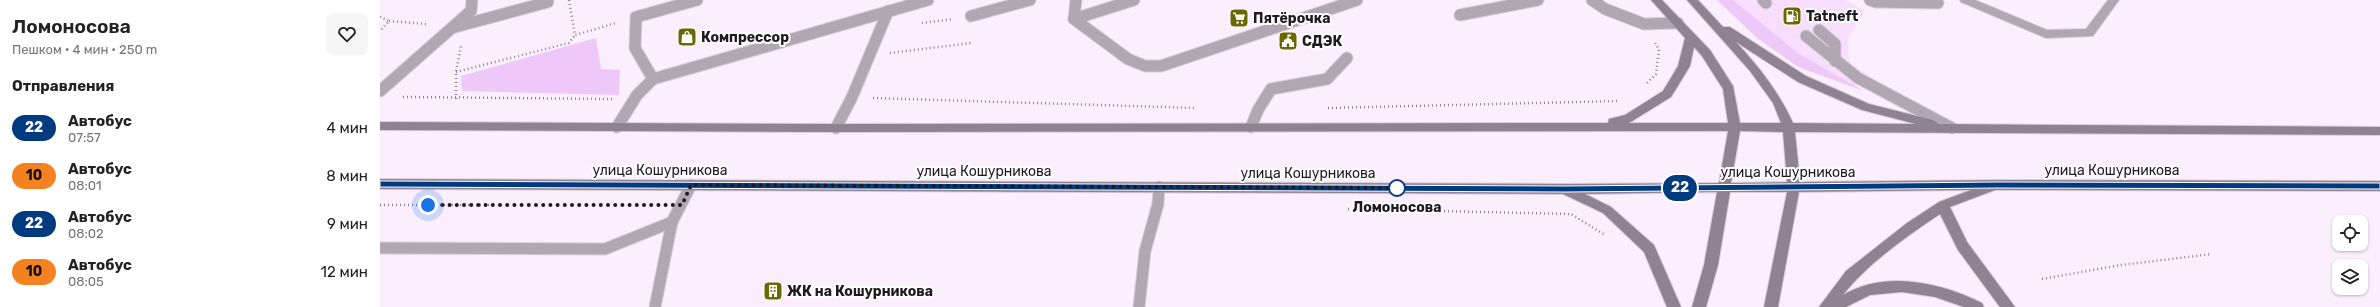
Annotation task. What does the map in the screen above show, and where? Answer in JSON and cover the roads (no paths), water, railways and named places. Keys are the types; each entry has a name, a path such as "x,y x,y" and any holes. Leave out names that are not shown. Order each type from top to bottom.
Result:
{"main road":[{"path":"1656,0 1706,54 1729,89 1736,127 1711,265 1699,307"},
{"path":"1692,0 1713,21 1754,68 1778,102 1789,128 1794,187 1771,307"},
{"path":"1713,21 1802,79 1866,107 1952,128"},
{"path":"1581,127 1628,119 1667,94 1684,66 1691,37"},
{"path":"380,126 836,128 1736,127 2380,131"},
{"name":"улица Кошурникова","path":"380,184 1566,189 1998,185 2380,186"},
{"path":"1826,307 1851,275 1911,226 1943,205 1998,185"},
{"path":"1566,189 1607,210 1648,249 1674,307"},
{"path":"1943,205 1949,224 1962,245 2008,307"},
{"path":"1835,307 1858,294 1883,288 1907,287 1937,291 1978,307"}],"street":[{"path":"1965,0 2046,34 2089,33 2114,0"}],"lane":[{"path":"380,91 459,26 471,11 472,0"},
{"path":"653,78 635,48 636,17 697,0"},
{"path":"618,127 632,99 640,89 653,78 928,0"},
{"path":"971,16 1030,0"},
{"path":"1074,19 1076,0"},
{"path":"1074,19 1134,0"},
{"path":"1074,19 1128,59 1145,66 1161,66 1357,0"},
{"path":"1460,15 1538,0"},
{"path":"1592,0 1605,9 1644,24 1678,23"},
{"path":"1870,0 1876,2 1938,3"},
{"path":"459,26 548,2"},
{"path":"836,128 888,11"},
{"path":"1819,30 1835,44 1835,61"},
{"path":"1806,36 1835,61 1858,78 1952,128"},
{"path":"1251,127 1258,110 1271,89 1327,79 1347,58"},
{"path":"654,305 672,222 691,185"},
{"path":"1139,307 1145,251 1158,204 1159,187"},
{"path":"380,248 605,249 672,222"}],"place":[{"name":"Tatneft","path":"1792,16"},
{"name":"Пятёрочка","path":"1239,18"},
{"name":"Компрессор","path":"687,37"},
{"name":"СДЭК","path":"1288,41"},
{"name":"Ломоносова","path":"1397,188"},
{"name":"ЖК на Кошурникова","path":"773,291"}]}
